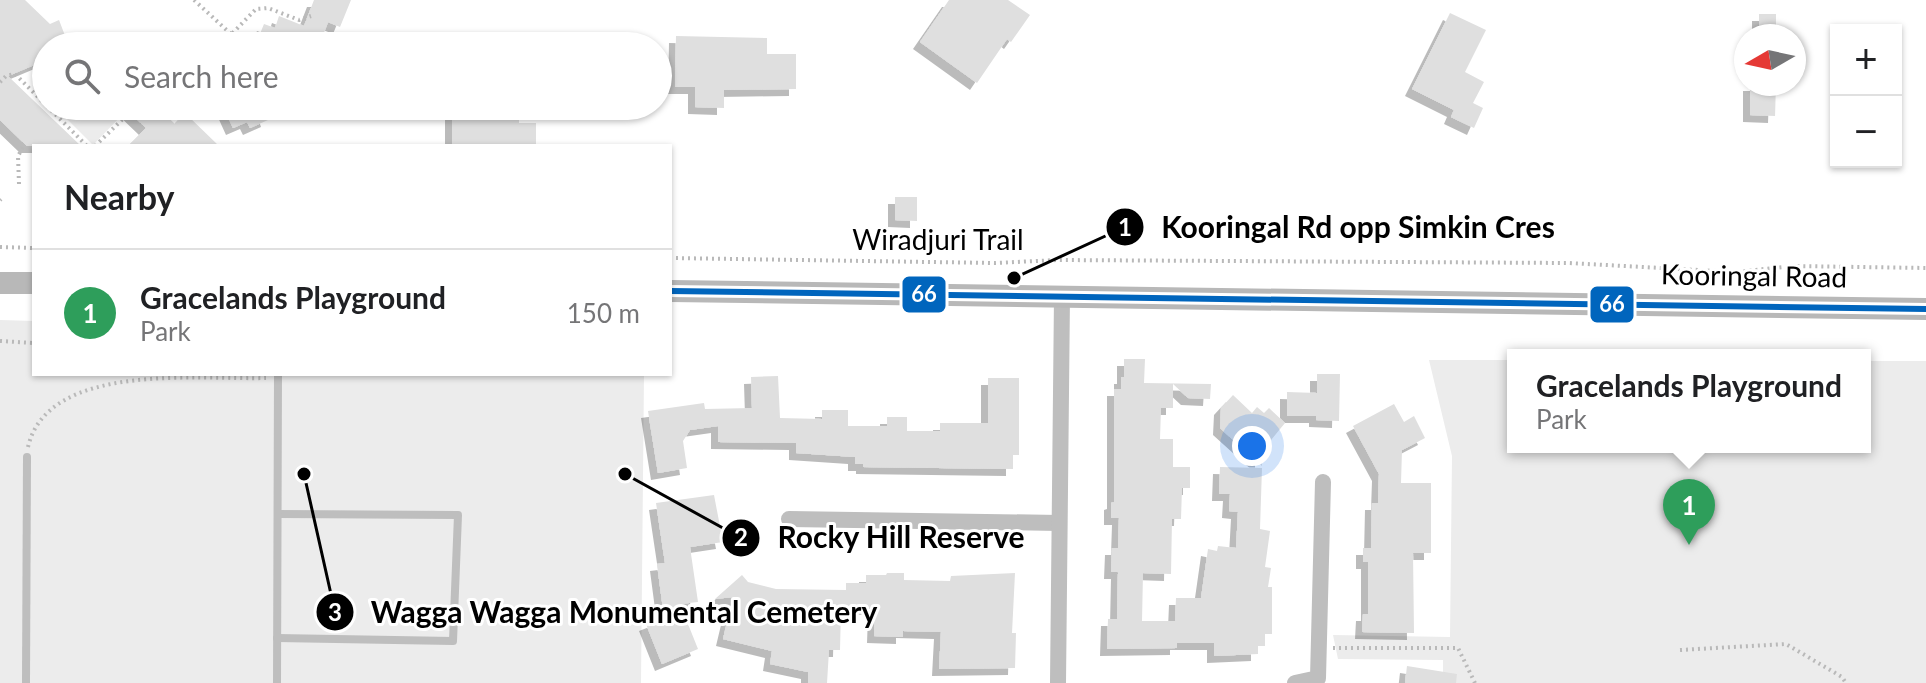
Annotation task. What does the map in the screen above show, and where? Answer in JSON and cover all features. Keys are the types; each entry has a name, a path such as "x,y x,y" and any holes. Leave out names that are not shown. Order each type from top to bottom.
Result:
{"main road":[{"path":"0,283 32,283"},
{"name":"Kooringal Road","path":"672,291 1926,309"}],"street":[{"path":"1058,683 1062,296"},
{"path":"1295,683 1318,678 1323,482"},
{"path":"789,519 1059,523"}],"lane":[{"path":"277,683 278,376"},
{"path":"26,683 27,457"},
{"path":"277,638 453,641 458,515 278,514"}],"path":[{"path":"194,0 231,32"},
{"path":"233,32 256,9 268,8 299,20 311,16"},
{"path":"0,82 6,76 15,74 32,92"},
{"path":"60,120 85,144"},
{"path":"97,144 122,120"},
{"path":"19,184 18,156 25,144"},
{"path":"0,247 32,248"},
{"name":"Wiradjuri Trail","path":"672,258 995,263 1057,260 1569,263 1735,272 1794,266 1926,268"},
{"path":"0,341 32,343"},
{"path":"191,376 202,379"},
{"path":"27,457 28,443 47,411 63,399 105,384 159,379 278,376"},
{"path":"1680,650 1786,644 1842,677 1846,683"},
{"path":"1319,647 1458,648 1475,683"}],"shaded area":[{"path":"68,120 117,120 94,144"},
{"path":"0,320 32,321 32,376 644,376 641,683 0,683"},
{"path":"1429,360 1507,360 1507,453 1871,453 1871,361 1926,361 1926,683 1443,683 1443,660 1338,659 1333,635 1450,637 1452,456"}],"building":[{"path":"0,0 25,0 50,24 59,20 64,32 32,32 32,66 8,76 32,99 32,120 54,120 79,144 27,146 0,120"},
{"path":"314,0 351,0 340,27 328,22 324,32 261,32 264,24 275,28 279,16 304,26"},
{"path":"949,0 1008,0 1030,15 1011,42 1007,39 977,83 920,42"},
{"path":"1450,13 1486,30 1465,72 1484,82 1473,103 1483,108 1474,128 1451,117 1454,110 1412,89"},
{"path":"1759,14 1776,14 1776,24 1759,24"},
{"path":"676,36 767,38 767,54 796,54 796,89 724,90 724,108 695,107 695,87 675,87"},
{"path":"1750,96 1776,96 1775,116 1750,115"},
{"path":"138,120 171,120 175,124 179,120 192,120 217,144 130,144 146,128"},
{"path":"229,120 268,120 250,128 247,122 233,128"},
{"path":"452,120 536,123 536,144 452,144"},
{"path":"895,197 917,197 917,221 895,220"},
{"path":"1124,359 1145,359 1144,383 1211,384 1210,399 1188,398 1173,384 1173,408 1161,408 1160,439 1173,439 1173,467 1190,467 1190,488 1182,488 1181,519 1172,519 1171,574 1143,573 1142,621 1175,621 1176,598 1201,598 1208,549 1217,551 1218,546 1236,548 1238,512 1229,511 1230,494 1219,494 1220,467 1262,468 1260,529 1270,531 1265,567 1271,568 1268,587 1272,587 1272,634 1265,634 1265,646 1258,646 1258,654 1214,656 1214,643 1177,643 1177,648 1107,649 1108,619 1117,619 1118,572 1111,572 1112,548 1118,548 1119,518 1111,518 1111,503 1114,502 1114,389 1121,389"},
{"path":"1317,374 1340,374 1339,421 1316,420 1316,416 1287,416 1287,392 1317,393"},
{"path":"778,376 780,418 822,419 822,410 848,410 848,426 887,426 887,417 907,417 907,431 940,431 940,423 988,423 988,378 1019,378 1019,455 1013,455 1013,469 863,467 863,464 855,464 855,457 796,453 796,443 718,442 718,426 690,430 683,441 687,468 658,473 648,411 704,403 705,409 752,408 751,377"},
{"path":"1233,395 1252,413 1257,407 1264,413 1269,408 1285,423 1262,451 1262,466 1220,428 1221,408"},
{"path":"1394,404 1404,422 1414,416 1425,438 1402,450 1401,483 1431,483 1431,553 1413,553 1414,633 1362,632 1363,614 1368,614 1368,562 1363,562 1363,548 1371,548 1372,503 1378,503 1379,474 1353,426"},
{"path":"714,495 723,542 690,547 698,602 680,604 698,649 662,664 646,624 664,617 657,564 665,563 656,503"},
{"path":"904,573 904,580 950,581 951,576 1015,573 1012,633 1016,633 1015,668 939,669 941,632 903,631 903,637 874,636 875,608 841,607 840,650 829,650 827,683 808,683 808,672 770,664 772,651 723,639 733,597 715,599 742,575 748,582 776,589 846,590 846,583 866,583 866,575"},
{"path":"1407,666 1457,674 1456,683 1405,683"}],"transit line":[{"name":"66","path":"672,291 1926,309"}],"place":[{"name":"Kooringal Rd opp Simkin Cres","path":"1014,278"},
{"name":"Wagga Wagga Monumental Cemetery","path":"304,474"},
{"name":"Rocky Hill Reserve","path":"625,474"},
{"name":"Gracelands Playground","path":"1689,545"}]}
